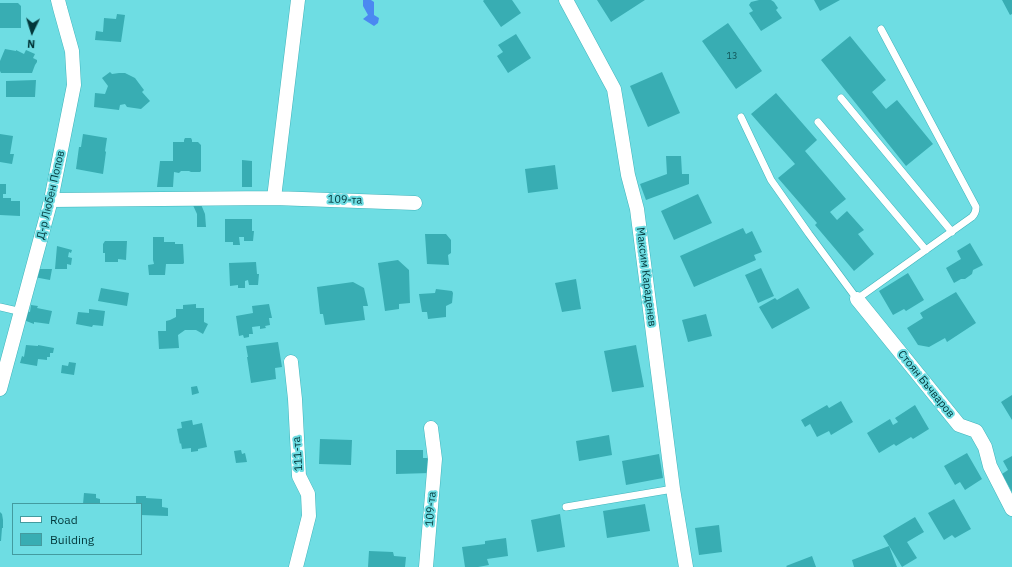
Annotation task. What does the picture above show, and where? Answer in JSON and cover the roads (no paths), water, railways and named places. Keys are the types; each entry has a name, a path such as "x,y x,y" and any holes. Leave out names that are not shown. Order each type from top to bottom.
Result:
{"street":[{"name":"Д-р Любен Попов","path":"0,389 52,200 74,85 72,51 58,0"},
{"path":"274,198 298,0"},
{"name":"Максим Караденев","path":"566,0 614,89 628,175 637,209 672,489 686,567"},
{"name":"109-та","path":"52,200 274,198 415,203"},
{"name":"Стоян Бъчваров","path":"857,299 959,425 976,431 985,447 990,466 1012,510"},
{"name":"111-та","path":"291,362 295,399 299,476 308,494 309,516 296,567"},
{"name":"109-та","path":"426,567 435,459 431,428"}],"lane":[{"path":"741,117 771,180 857,299 952,232 974,215 976,210 976,207 881,29"},
{"path":"841,98 952,232"},
{"path":"818,122 926,250"},
{"path":"0,307 22,312"},
{"path":"566,507 672,489"}],"water":[{"path":"363,0 371,0 374,2 374,15 379,18 378,23 374,26 363,19 368,15 363,6"}]}
